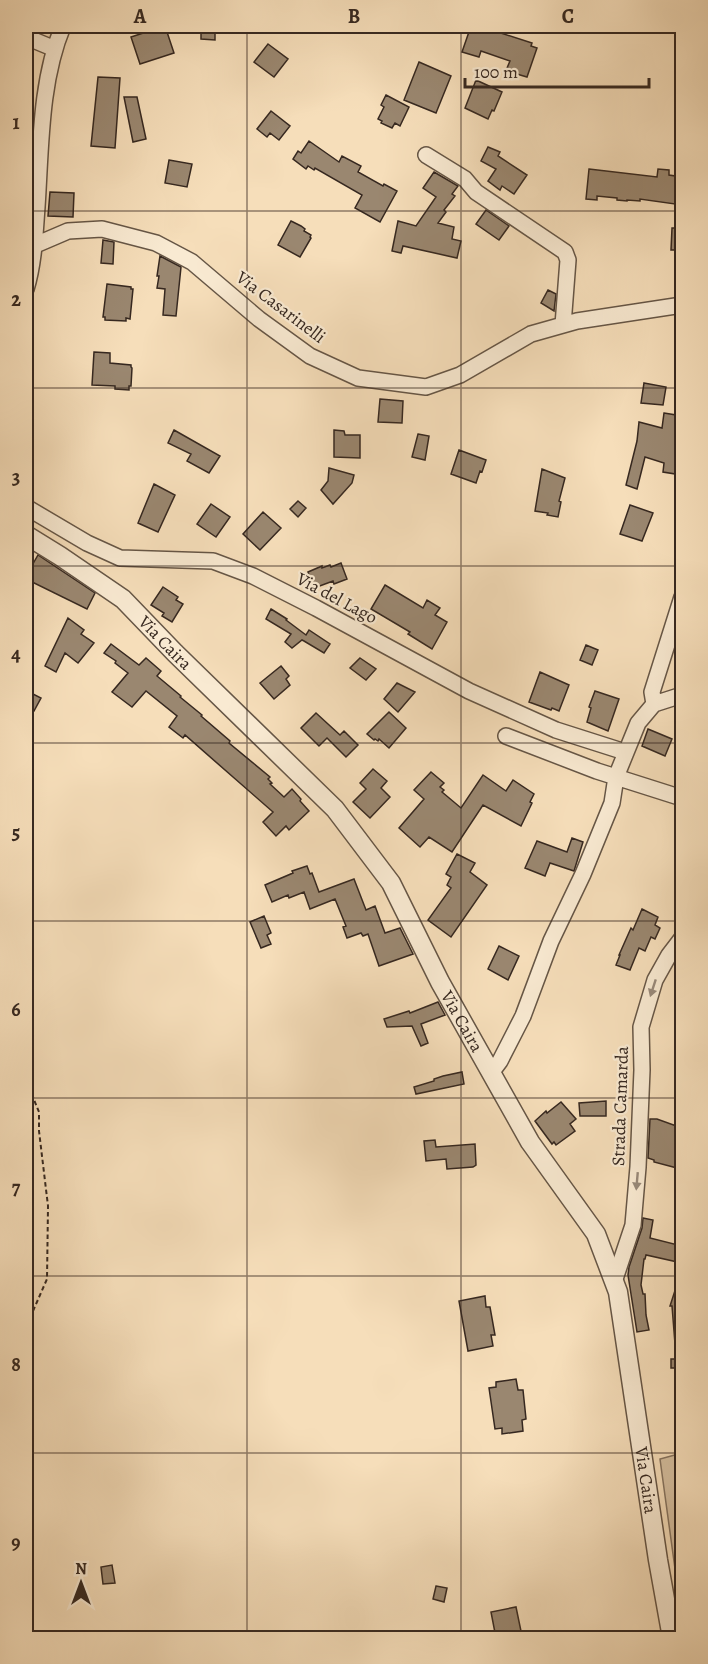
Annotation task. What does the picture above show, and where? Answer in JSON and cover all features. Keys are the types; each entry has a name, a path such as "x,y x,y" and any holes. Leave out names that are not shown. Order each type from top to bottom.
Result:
{"street":[{"path":"26,289 33,246 44,104 55,49 63,26"},
{"path":"26,37 55,49"},
{"path":"426,155 465,179 476,192 565,252 568,260 563,325"},
{"name":"Via Casarinelli","path":"33,246 68,231 102,230 156,243 192,262 259,320 310,356 358,378 426,387 460,375 531,334 577,321 682,305"},
{"name":"Via del Lago","path":"26,507 87,543 120,558 213,561 253,576 469,691 556,730 625,752"},
{"name":"Via Caira","path":"26,535 123,599 335,809 391,883 440,982 530,1142 596,1234 618,1292 658,1560 672,1638"},
{"path":"654,704 652,692 682,597"},
{"path":"490,1073 500,1061 523,1016 551,941 583,874 612,803 616,777 638,723 654,704 682,695"},
{"path":"506,736 616,777 682,798"},
{"name":"Strada Camarda","path":"614,1282 633,1225 642,1070 641,1027 655,980 682,938"}],"path":[{"path":"26,1080 39,1112 39,1131 48,1206 47,1279 26,1327"}],"shaded area":[{"path":"682,1453 682,1620 660,1459"}],"building":[{"path":"165,26 174,53 140,64 131,37"},
{"path":"201,26 215,26 215,40 201,39"},
{"path":"471,26 479,26 532,43 531,46 537,48 527,77 510,72 511,69 507,68 510,61 481,51 479,57 462,52"},
{"path":"268,44 288,59 274,77 254,62"},
{"path":"419,62 451,76 436,113 404,100"},
{"path":"98,77 120,78 115,148 91,146"},
{"path":"476,80 502,92 488,119 465,108"},
{"path":"386,95 409,107 400,126 395,123 392,128 378,119 384,107 381,105"},
{"path":"124,97 137,97 146,139 133,142"},
{"path":"271,111 290,126 279,140 270,133 267,137 257,129"},
{"path":"309,141 339,162 342,156 361,166 358,172 397,191 380,222 355,208 362,195 315,168 314,170 308,166 306,169 293,159 298,151 301,153"},
{"path":"488,147 500,152 498,156 527,175 514,194 502,186 500,190 488,181 496,169 481,161"},
{"path":"169,160 192,164 187,187 165,183"},
{"path":"589,169 657,177 658,169 669,170 669,175 682,177 682,205 640,199 640,201 617,200 617,198 597,196 597,200 586,199"},
{"path":"434,172 458,186 452,194 455,196 444,210 446,212 438,223 454,227 452,239 461,241 457,258 403,246 401,253 392,251 398,221 416,226 436,197 423,188"},
{"path":"50,192 74,193 73,217 48,216"},
{"path":"486,210 509,226 499,240 476,224"},
{"path":"291,221 311,235 300,257 278,245"},
{"path":"672,228 682,228 682,250 671,250"},
{"path":"103,240 114,242 113,264 101,263"},
{"path":"160,256 181,267 176,316 163,315 165,289 157,288"},
{"path":"107,284 133,289 130,319 126,318 126,321 105,320 103,317"},
{"path":"548,290 556,294 554,311 541,303"},
{"path":"94,352 110,353 110,363 131,365 129,390 115,389 115,386 92,385"},
{"path":"644,383 666,387 663,405 641,403"},
{"path":"380,399 403,401 402,423 378,422"},
{"path":"664,413 682,416 682,475 663,472 664,463 645,457 637,489 626,485 637,441 639,422 662,428"},
{"path":"174,430 220,456 209,473 187,461 191,454 168,443"},
{"path":"334,430 344,431 345,435 360,435 360,458 334,457"},
{"path":"418,434 429,436 425,460 412,457"},
{"path":"459,450 486,460 476,483 451,474"},
{"path":"329,468 354,475 352,483 333,504 321,490 328,481"},
{"path":"542,469 565,478 559,501 561,502 558,517 535,511"},
{"path":"154,484 175,495 158,532 138,523"},
{"path":"298,501 306,508 298,517 290,509"},
{"path":"211,504 230,517 216,537 197,524"},
{"path":"630,505 653,513 642,541 620,534"},
{"path":"263,512 281,528 260,550 243,534"},
{"path":"38,555 95,593 87,609 26,579"},
{"path":"341,563 347,579 317,587 316,583 312,584 308,572 322,566 322,568 330,565 331,567"},
{"path":"385,585 423,608 427,600 440,608 435,615 447,622 432,649 408,634 410,632 371,609"},
{"path":"163,587 178,597 176,600 183,604 172,622 162,616 164,613 151,605"},
{"path":"271,609 306,635 309,630 330,644 324,653 302,640 292,648 285,642 291,634 266,619"},
{"path":"68,618 84,630 81,634 94,643 78,663 65,653 56,672 45,666"},
{"path":"111,644 139,665 146,658 161,671 157,676 230,741 229,743 270,777 268,779 272,783 270,784 284,797 292,789 309,811 289,830 286,826 276,836 263,822 273,812 185,735 183,738 169,727 177,716 146,691 132,707 112,692 128,673 104,653"},
{"path":"586,645 598,650 592,665 580,660"},
{"path":"360,658 376,669 366,680 350,668"},
{"path":"281,666 289,676 286,679 290,685 274,699 260,683"},
{"path":"540,672 569,685 559,711 529,702"},
{"path":"397,683 415,692 398,712 384,699"},
{"path":"595,691 619,699 608,731 587,722 591,708 589,707"},
{"path":"31,693 41,698 34,711 26,706"},
{"path":"389,712 406,728 389,748 379,739 374,740 367,734"},
{"path":"316,713 340,735 344,731 358,745 346,757 327,738 319,746 301,728"},
{"path":"648,729 672,739 665,756 642,746"},
{"path":"373,769 387,781 381,788 390,797 370,818 353,802 366,789 360,783"},
{"path":"431,772 444,783 440,787 444,790 442,792 461,808 483,775 506,791 513,780 534,794 530,802 532,803 521,826 483,805 452,852 429,837 420,847 399,828 424,799 414,790"},
{"path":"572,838 583,842 574,871 550,863 545,876 525,868 537,841 567,852"},
{"path":"457,854 475,863 470,872 487,885 451,937 428,920 451,888 447,885 451,877 446,874"},
{"path":"307,866 319,892 354,879 366,910 375,906 385,933 400,928 413,954 379,966 368,934 363,936 361,933 347,938 343,927 346,926 335,899 310,909 304,892 289,898 288,895 272,902 265,885"},
{"path":"642,909 658,917 655,925 660,928 655,939 651,937 645,951 639,948 630,970 616,965 631,928 633,930"},
{"path":"264,916 271,933 267,935 271,944 261,948 250,922"},
{"path":"499,946 519,956 508,980 488,969"},
{"path":"438,1002 445,1015 421,1024 428,1043 421,1046 412,1026 387,1027 384,1019 409,1011 410,1013"},
{"path":"462,1072 464,1084 416,1094 414,1087 443,1076"},
{"path":"606,1101 606,1116 580,1116 579,1103"},
{"path":"561,1102 576,1119 570,1124 575,1131 556,1145 554,1142 552,1144 535,1121"},
{"path":"650,1119 657,1119 682,1128 682,1162 678,1161 677,1168 654,1162 648,1158"},
{"path":"435,1140 436,1147 475,1144 476,1165 447,1169 446,1159 426,1161 424,1141"},
{"path":"643,1218 653,1220 650,1238 682,1246 682,1263 646,1255 641,1285 643,1294 645,1294 649,1330 637,1332 628,1275"},
{"path":"681,1272 682,1343 675,1344 672,1306 670,1306"},
{"path":"485,1296 486,1307 490,1307 495,1335 491,1335 493,1346 468,1351 459,1301"},
{"path":"671,1359 682,1359 682,1368 671,1368"},
{"path":"516,1379 518,1390 523,1390 526,1419 522,1420 523,1431 502,1434 502,1428 495,1429 489,1388 496,1387 496,1382"},
{"path":"112,1565 115,1583 103,1584 101,1567"},
{"path":"436,1586 447,1588 444,1602 433,1599"},
{"path":"516,1607 522,1636 496,1638 491,1612"}]}
